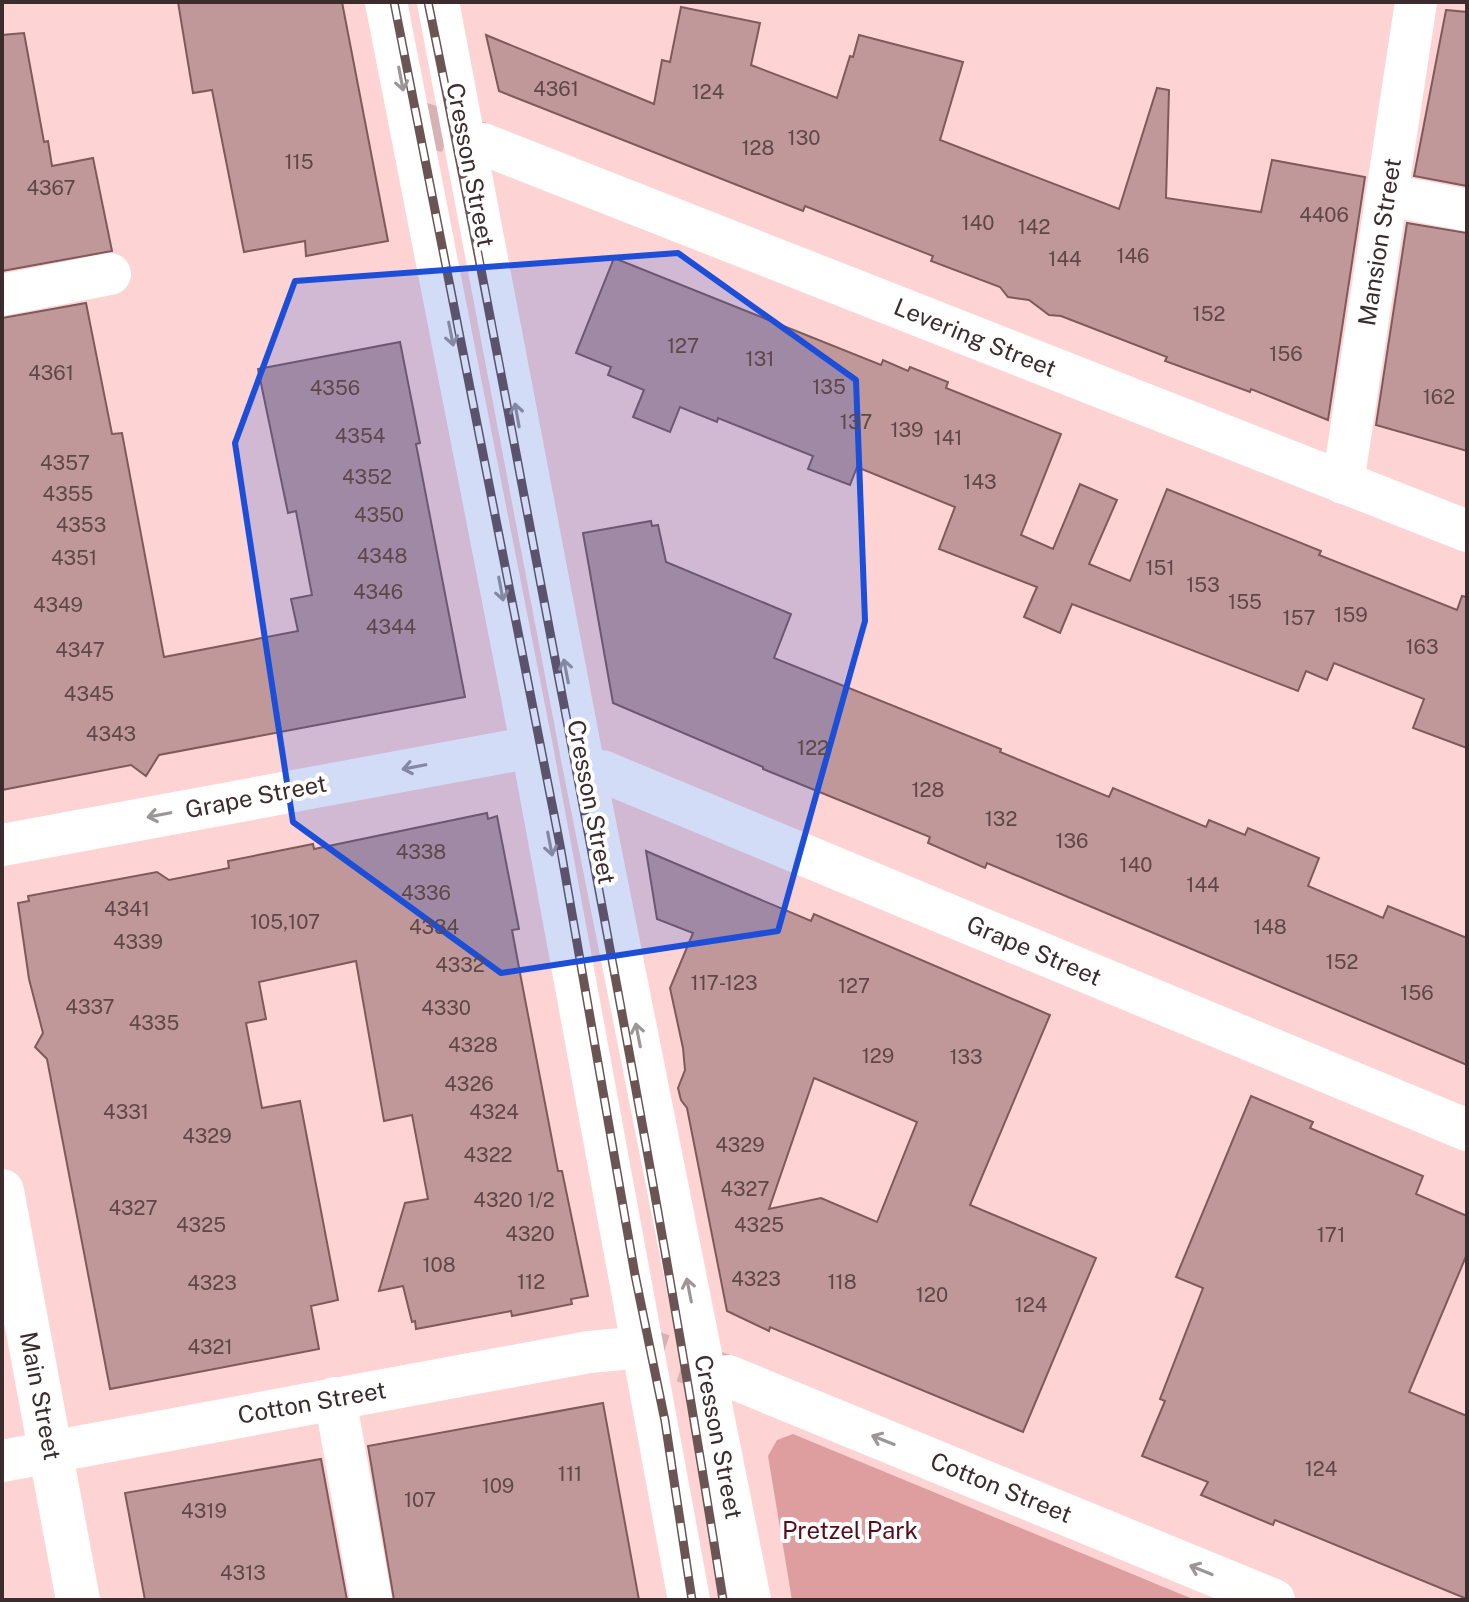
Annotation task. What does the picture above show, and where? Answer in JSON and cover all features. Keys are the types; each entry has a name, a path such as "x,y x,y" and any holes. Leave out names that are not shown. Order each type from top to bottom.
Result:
{"street":[{"name":"Cresson Street","path":"386,2 536,768 689,1600"},
{"name":"Cresson Street","path":"438,2 583,763 750,1600"},
{"name":"Mansion Street","path":"1343,483 1416,2"},
{"name":"Levering Street","path":"483,144 1467,531"},
{"path":"1387,195 1467,210"},
{"path":"2,295 110,274"},
{"name":"Grape Street","path":"2,845 501,752"},
{"name":"Grape Street","path":"602,771 1467,1130"},
{"name":"Main Street","path":"2,1191 78,1600"},
{"name":"Cotton Street","path":"2,1461 589,1352 622,1349"},
{"name":"Cotton Street","path":"728,1376 1274,1600"},
{"path":"335,1398 371,1600"}],"highlighted area":[{"path":"678,253 856,380 865,621 778,931 501,973 293,822 235,443 295,281"}],"green space":[{"name":"Pretzel Park","path":"793,1434 1195,1600 792,1600 768,1456 777,1440"}],"building":[{"path":"178,2 342,2 388,241 306,256 305,241 244,252 212,90 193,93"},
{"path":"681,7 760,23 751,65 837,98 859,35 963,62 940,140 1119,209 1157,88 1169,90 1166,198 1261,212 1272,160 1365,177 1328,420 1251,389 1250,392 1165,361 1167,357 1061,316 1049,315 1029,300 1008,297 1000,287 931,261 933,256 805,206 803,211 499,91 486,35 654,104 662,60 670,62"},
{"path":"1446,10 1467,12 1467,186 1414,176"},
{"path":"24,33 44,142 48,141 52,166 93,158 112,251 2,271 2,35"},
{"path":"1407,223 1467,233 1467,451 1376,425"},
{"path":"614,258 881,365 883,360 908,371 910,367 948,382 946,388 1061,434 1021,535 1053,549 1080,484 1117,500 1089,564 1130,581 1167,489 1457,610 1462,596 1467,597 1467,748 1413,728 1424,699 1334,663 1327,680 1306,671 1298,691 1072,604 1060,633 1024,617 1037,587 939,549 955,507 857,467 850,485 808,469 813,456 718,418 717,422 680,407 670,432 633,417 644,390 608,375 611,367 576,353"},
{"path":"86,303 112,434 122,433 164,657 298,631 291,599 312,595 296,511 288,513 258,369 400,342 420,443 416,444 465,697 159,755 146,776 131,765 2,790 2,318"},
{"path":"651,521 652,526 658,525 666,562 791,614 774,658 1001,749 1000,752 1109,797 1113,788 1206,827 1209,820 1245,835 1248,828 1319,858 1308,886 1383,918 1388,906 1467,938 1467,1065 987,863 985,868 928,843 930,837 613,703 583,533"},
{"path":"487,813 488,819 497,816 519,929 512,930 520,973 558,1171 562,1171 588,1296 571,1299 572,1304 512,1316 511,1311 416,1329 403,1286 379,1291 405,1203 428,1199 412,1115 384,1121 356,961 259,982 266,1019 246,1023 262,1108 300,1101 338,1300 311,1306 319,1349 110,1389 47,1059 35,1047 43,1033 29,979 18,903 29,901 28,896 157,872 169,880 229,868 228,861 313,844 314,849"},
{"path":"646,851 811,921 814,914 1050,1015 970,1205 1096,1258 1023,1432 770,1327 769,1331 727,1311 687,1108 678,1088 685,1070 670,988 693,933 657,919","holes":["814,1078 917,1122 877,1222 821,1198 769,1209"]},
{"path":"1251,1096 1313,1122 1310,1128 1423,1176 1416,1194 1467,1216 1467,1254 1409,1392 1467,1416 1467,1599 1275,1520 1273,1525 1201,1495 1208,1482 1142,1456 1165,1401 1160,1399 1203,1288 1176,1277"},
{"path":"603,1403 639,1600 394,1600 368,1446"},
{"path":"321,1459 347,1600 145,1600 125,1493"}],"tunnel":[{"path":"409,119 483,144"},
{"path":"622,1349 644,1349 728,1376"}],"railway":[{"path":"394,2 560,845 635,1275 665,1421 692,1600"},
{"path":"428,2 626,1037 723,1600"}]}
